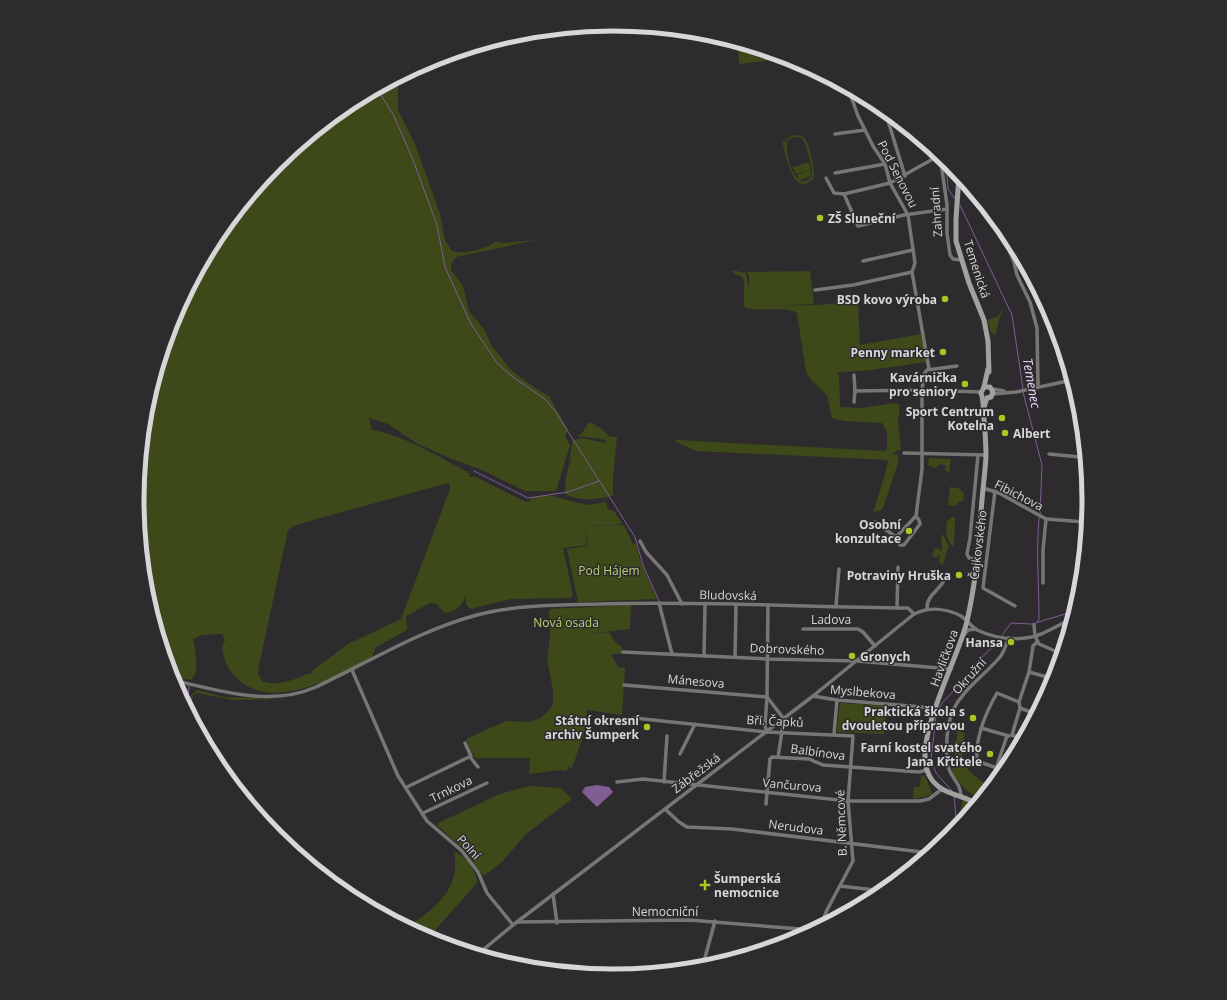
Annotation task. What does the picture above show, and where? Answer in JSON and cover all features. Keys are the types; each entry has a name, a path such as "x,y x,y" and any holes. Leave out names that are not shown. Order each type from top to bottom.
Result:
{"street":[{"name":"Pod Senovou","path":"851,96 865,130 884,164 890,183 908,215 915,264 912,272 929,369"},
{"path":"888,120 905,176"},
{"path":"835,134 865,130"},
{"path":"826,178 834,193 844,194 890,183 935,159"},
{"path":"835,173 884,164"},
{"name":"Zahradní","path":"941,164 947,209 947,233 950,255 953,259 961,260"},
{"name":"Temenická","path":"958,183 956,205 956,241 961,260 984,320 988,341 987,392 983,410 986,455 983,498 977,559 967,621"},
{"path":"844,194 858,226 908,215 947,209"},
{"path":"1007,246 1014,262 1016,275 1030,302 1037,328 1038,386"},
{"path":"863,261 913,250"},
{"path":"815,290 853,286 912,272"},
{"path":"896,537 916,516 922,476 922,390 924,374 929,369 958,366"},
{"path":"854,375 854,402"},
{"path":"854,391 922,390 1009,392 1067,381"},
{"path":"904,452 986,455"},
{"path":"1049,454 1080,457"},
{"path":"977,559 969,558 967,554 971,530 978,455"},
{"name":"Fibichova","path":"983,488 995,491 1039,517 1046,519 1081,522"},
{"name":"Čajkovského","path":"995,491 983,588 1015,606"},
{"path":"875,522 896,537 899,544 904,545 920,524 916,516"},
{"name":"Fibichova","path":"1043,583 1043,550 1046,519"},
{"path":"640,541 646,552 667,575 682,604"},
{"path":"897,608 898,567"},
{"path":"836,606 839,569"},
{"path":"946,576 942,584 928,599 927,609 942,610 958,615 977,629 1000,637 1025,638 1035,636 1067,621"},
{"name":"Bludovská","path":"181,682 228,694 281,696 308,691 424,634 479,614 526,608 619,603 659,603 909,608 914,614"},
{"path":"659,603 672,654"},
{"path":"704,656 705,604"},
{"path":"735,658 736,605"},
{"path":"767,732 765,726 767,697 768,605"},
{"name":"Zábřežská","path":"483,950 512,925 784,719 914,614 927,609"},
{"path":"958,615 969,611"},
{"name":"Havlíčkova","path":"927,770 925,752 935,708 963,637 967,621"},
{"path":"1034,625 1037,642 1058,652"},
{"name":"Ladova","path":"803,629 858,629 863,632 874,646"},
{"path":"963,637 968,630 977,629"},
{"name":"Okružní","path":"956,795 961,789 948,767 950,719 954,708 966,691 1001,656 1010,638"},
{"path":"996,772 1020,708 1019,702 1029,672 1033,646 1037,642"},
{"name":"Dobrovského","path":"623,652 735,658 917,664 951,669"},
{"name":"Polní","path":"352,670 396,770 427,821 462,851 478,872 487,893 512,925"},
{"path":"1029,672 1048,677"},
{"name":"Mánesova","path":"624,685 767,697"},
{"path":"997,768 977,761 978,743 986,712 996,693 1019,702"},
{"name":"Myslbekova","path":"813,696 837,700 935,708"},
{"path":"767,697 784,719"},
{"path":"834,734 837,700"},
{"path":"1020,708 1031,712"},
{"name":"Bří. Čapků","path":"634,718 767,732 853,736"},
{"name":"Balbínova","path":"778,756 784,719"},
{"path":"680,754 695,724"},
{"path":"981,728 1018,738"},
{"path":"664,782 667,736"},
{"name":"B. Němcové","path":"824,920 853,861 848,801 853,736"},
{"path":"465,743 470,757 478,767"},
{"name":"Balbínova","path":"766,804 770,759 772,756 809,759 823,765 919,772 927,770"},
{"path":"406,787 470,757"},
{"path":"927,770 933,781 942,789 972,802"},
{"name":"Vančurova","path":"617,782 643,779 696,786 848,801 920,801 929,799 942,789"},
{"name":"Trnkova","path":"423,814 487,783"},
{"name":"Nerudova","path":"665,809 687,827 732,829 924,852"},
{"path":"840,886 874,890"},
{"path":"553,894 557,923"},
{"path":"704,960 715,921"},
{"name":"Nemocniční","path":"517,922 557,923 715,921 802,929"}],"green space":[{"path":"738,48 774,60 739,64"},
{"name":"Pod Hájem","path":"398,83 398,110 415,144 440,214 445,240 452,251 468,252 492,244 496,241 501,243 537,240 456,257 451,264 451,270 463,286 469,311 484,329 492,346 511,370 532,386 549,396 568,430 565,436 570,445 556,491 525,491 482,470 418,444 388,424 369,418 372,430 395,436 421,447 467,472 470,474 469,477 476,477 526,502 530,501 532,497 548,495 587,505 606,502 608,509 614,511 622,523 614,525 589,526 624,525 633,544 636,544 640,560 657,599 578,602 567,549 588,546 584,526 587,545 563,548 573,595 571,598 511,599 470,609 466,604 466,595 458,608 444,613 437,604 430,603 406,616 407,630 376,647 372,657 324,681 306,688 288,692 270,693 254,689 239,680 229,669 225,661 222,646 225,641 222,634 202,635 193,639 196,667 194,677 191,680 180,678 169,651 160,621 154,591 146,531 144,500 149,439 160,379 169,349 180,321 207,265 241,214 282,168 304,147 353,110","holes":["448,483 450,484 450,489 401,619 348,644 312,671 311,674 279,683 267,683 262,681 258,674 259,666 288,530 294,526 306,522"]},
{"path":"794,135 801,136 805,139 809,147 814,176 813,179 806,184 800,183 795,179 791,172 782,141 785,142 788,138","holes":["794,137 803,140 810,158 812,174 811,177 805,181 800,180 795,176 789,161 787,152 788,140"]},
{"path":"809,162 811,176 799,180 797,175 808,171 795,174 793,167"},
{"path":"731,270 746,273 749,290 749,275 747,272 810,271 814,304 752,306 817,305 858,302 860,345 921,334 926,362 871,370 836,373 839,375 840,407 861,408 895,403 900,405 898,421 901,449 892,454 898,455 898,463 883,508 880,511 873,512 888,460 696,451 676,442 676,440 884,451 887,449 887,432 882,423 844,421 832,418 827,395 811,380 806,372 797,313 781,309 746,308 744,305 744,280 741,276 736,275"},
{"path":"1002,310 995,336 991,332 987,320 998,316"},
{"path":"589,422 601,428 610,437 617,437 613,476 613,496 583,499 571,497 565,494 565,483 572,456 569,460 573,440 582,438 604,443 607,440 577,436 582,433"},
{"path":"929,458 951,459 949,474 946,470 944,470 946,466 941,464 935,468 928,465"},
{"path":"950,487 958,488 964,493 963,501 960,501 955,506 948,505"},
{"path":"952,517 955,518 954,547 949,542 946,532 947,521"},
{"path":"943,534 949,547 943,565 939,562 940,554 936,558 932,555 935,548 940,549 941,553 941,539"},
{"name":"Nová osada","path":"631,605 630,629 585,634 609,632 615,642 622,647 623,654 611,654 618,667 625,668 622,715 587,710 584,734 572,768 568,767 567,771 561,770 529,774 530,758 475,758 466,740 468,738 506,721 528,722 541,718 553,704 553,691 547,659 550,637 549,609"},
{"path":"198,690 224,697 282,699 233,700 197,693 193,695 192,704 189,699 195,692"},
{"path":"840,703 886,706 884,734 837,732"},
{"path":"957,730 965,733 962,753 965,766 969,771 987,785 977,797 963,787 951,769 955,768 954,742 957,740"},
{"path":"921,775 925,776 932,793 928,796 913,799 914,787 920,787"},
{"path":"529,786 561,788 572,799 526,834 502,862 484,876 464,850 436,824 500,794"},
{"path":"963,800 970,804 960,816"},
{"path":"454,853 459,854 467,860 475,874 477,883 433,933 412,924 436,905 450,887 454,877"}],"shaded area":[{"path":"597,785 609,787 613,792 597,807 582,792 585,787"}],"waterway":[{"path":"380,94 394,116 413,160 437,225 445,267 471,324 497,363 513,377 545,399 555,411 635,537 643,565 660,603"},
{"name":"Temenec","path":"947,170 948,189 955,199"},
{"name":"Temenec","path":"960,205 1012,315 1023,389"},
{"name":"Temenec","path":"1023,392 1042,465 1040,515"},
{"path":"474,471 528,498 568,492 599,481"},
{"name":"Temenec","path":"1037,623 1039,619 1039,518"},
{"path":"952,791 936,773 931,760 936,716 942,703 964,680 979,660 995,645 1011,623 1032,624 1069,613"},
{"path":"188,696 189,686"},
{"path":"954,796 956,820"}],"place":[{"name":"ZŠ Sluneční","path":"820,218"},
{"name":"BSD kovo výroba","path":"945,299"},
{"name":"Penny market","path":"943,352"},
{"name":"Kavárnička pro seniory","path":"965,384"},
{"name":"Sport Centrum Kotelna","path":"1002,418"},
{"name":"Albert","path":"1005,433"},
{"name":"Osobní konzultace","path":"909,531"},
{"name":"Potraviny Hruška","path":"959,575"},
{"name":"Hansa","path":"1011,642"},
{"name":"Gronych","path":"852,656"},
{"name":"Praktická škola s dvouletou přípravou","path":"973,718"},
{"name":"Státní okresní archiv Šumperk","path":"647,727"},
{"name":"Farní kostel svatého Jana Křtitele","path":"990,754"},
{"name":"Šumperská nemocnice","path":"705,885"}]}
